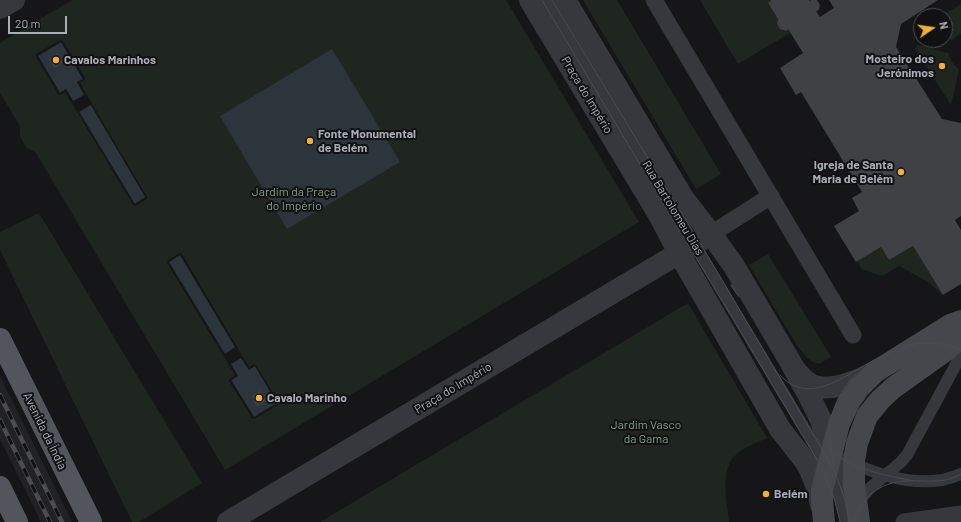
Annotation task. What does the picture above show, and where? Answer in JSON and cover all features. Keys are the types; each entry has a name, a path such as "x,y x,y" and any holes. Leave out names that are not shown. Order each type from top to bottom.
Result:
{"main road":[{"path":"824,522 822,490 826,458 849,402 858,388 874,372 898,356 921,344 957,339"},
{"path":"853,517 854,464 857,443 864,423 871,411 893,388 957,339"},
{"name":"Avenida da Índia","path":"0,340 91,522"},
{"path":"0,487 17,522"}],"street":[{"path":"0,8 14,0"},
{"name":"Praça do Império","path":"530,0 658,213 695,244 734,266 791,363"},
{"name":"Praça do Império","path":"565,0 683,198 695,244 780,429 805,460 812,472 818,490 824,522"},
{"path":"654,0 853,335"},
{"name":"Praça do Império","path":"228,522 695,244 771,196"},
{"path":"791,363 798,373 808,382 813,385 827,388 856,380 874,372"},
{"path":"791,363 821,420 826,458 852,492 853,517"},
{"path":"826,458 851,442 864,423"},
{"path":"790,442 804,451 826,458"},
{"path":"904,522 961,514"}],"lane":[{"name":"Rua Bartolomeu Dias","path":"548,0 695,244 796,416 807,429 826,458 854,464 885,475 909,480 943,480 961,474"},
{"path":"853,517 870,488 901,462 907,455 957,339"},
{"path":"777,383 792,394 808,394 833,387"}],"shaded area":[{"path":"61,42 83,79 77,82 146,197 134,204 66,89 60,93 38,56","holes":["57,53 63,62 54,67 49,59"]},
{"path":"332,49 400,162 287,229 220,116"},
{"path":"180,255 248,369 255,366 277,403 254,417 231,380 238,376 169,262"},
{"path":"0,376 72,522 41,522 0,439"}],"green space":[{"name":"Jardim da Praça do Império","path":"72,0 506,0 639,222 225,470 36,153 27,148 24,144 20,136 20,126 0,93 0,43"},
{"path":"583,0 617,0 721,174 696,189"},
{"path":"700,0 771,0 768,3 778,19 777,24 780,29 785,31 788,29 790,33 738,64"},
{"path":"961,4 961,34 953,39 953,9"},
{"path":"929,48 948,53 952,62 959,70 951,105 915,49"},
{"path":"39,213 202,483 139,522 132,522 0,250 0,232"},
{"path":"913,246 943,295 928,282 899,266 882,276 862,269 857,261 881,247 889,260"},
{"path":"768,254 831,357 819,364 806,357 796,344 749,265"},
{"name":"Jardim Vasco da Gama","path":"688,303 767,438 740,451 731,460 726,476 726,495 729,522 320,522"}],"pier":[{"path":"60,40 63,41 85,78 80,83 147,199 135,206 133,205 65,92 61,95 58,94 36,57 36,54","holes":["61,42 83,79 77,82 84,95 73,101 66,89 60,93 38,56","91,105 145,197 135,204 79,112"]},
{"path":"180,253 182,254 249,367 254,364 256,365 279,402 278,405 254,419 252,418 229,381 235,375 167,263 168,260","holes":["180,255 235,347 225,354 169,262","241,358 249,370 255,366 277,403 254,417 231,380 238,376 231,364"]}],"building":[{"name":"Igreja de Santa Maria de Belém","path":"817,0 820,5 819,10 816,11 820,17 834,8 829,0 938,0 926,8 913,8 913,16 901,24 896,47 942,119 961,123 961,216 955,220 961,230 961,284 943,295 913,246 889,260 881,247 856,262 834,226 859,211 852,198 862,192 801,92 796,95 780,68 803,53 788,29 786,31 780,29 777,24 778,19 768,3 771,1"},
{"path":"57,53 63,62 54,68 49,59"},
{"path":"735,282 742,295 738,297 730,285"},
{"path":"260,391 266,401 257,406 252,396"}],"tram line":[{"path":"542,0 822,468 835,501 840,522"},
{"path":"552,0 699,241 829,461 842,490 850,522"},
{"path":"780,375 791,384 803,388 815,388 839,380 878,358 910,345 936,343 961,350"},
{"path":"834,465 830,443 830,424 832,414 839,397 856,374"},
{"path":"829,450 847,462 861,468 914,481"},
{"path":"854,522 861,505 867,498 873,492 888,484 910,481 943,480 961,474"}],"railway":[{"path":"0,395 62,522"},
{"path":"0,420 50,522"}],"place":[{"name":"Cavalos Marinhos","path":"56,60"},
{"name":"Mosteiro dos Jerónimos","path":"942,66"},
{"name":"Fonte Monumental de Belém","path":"310,141"},
{"name":"Igreja de Santa Maria de Belém","path":"901,172"},
{"name":"Cavalo Marinho","path":"259,398"},
{"name":"Belém","path":"766,494"}]}
